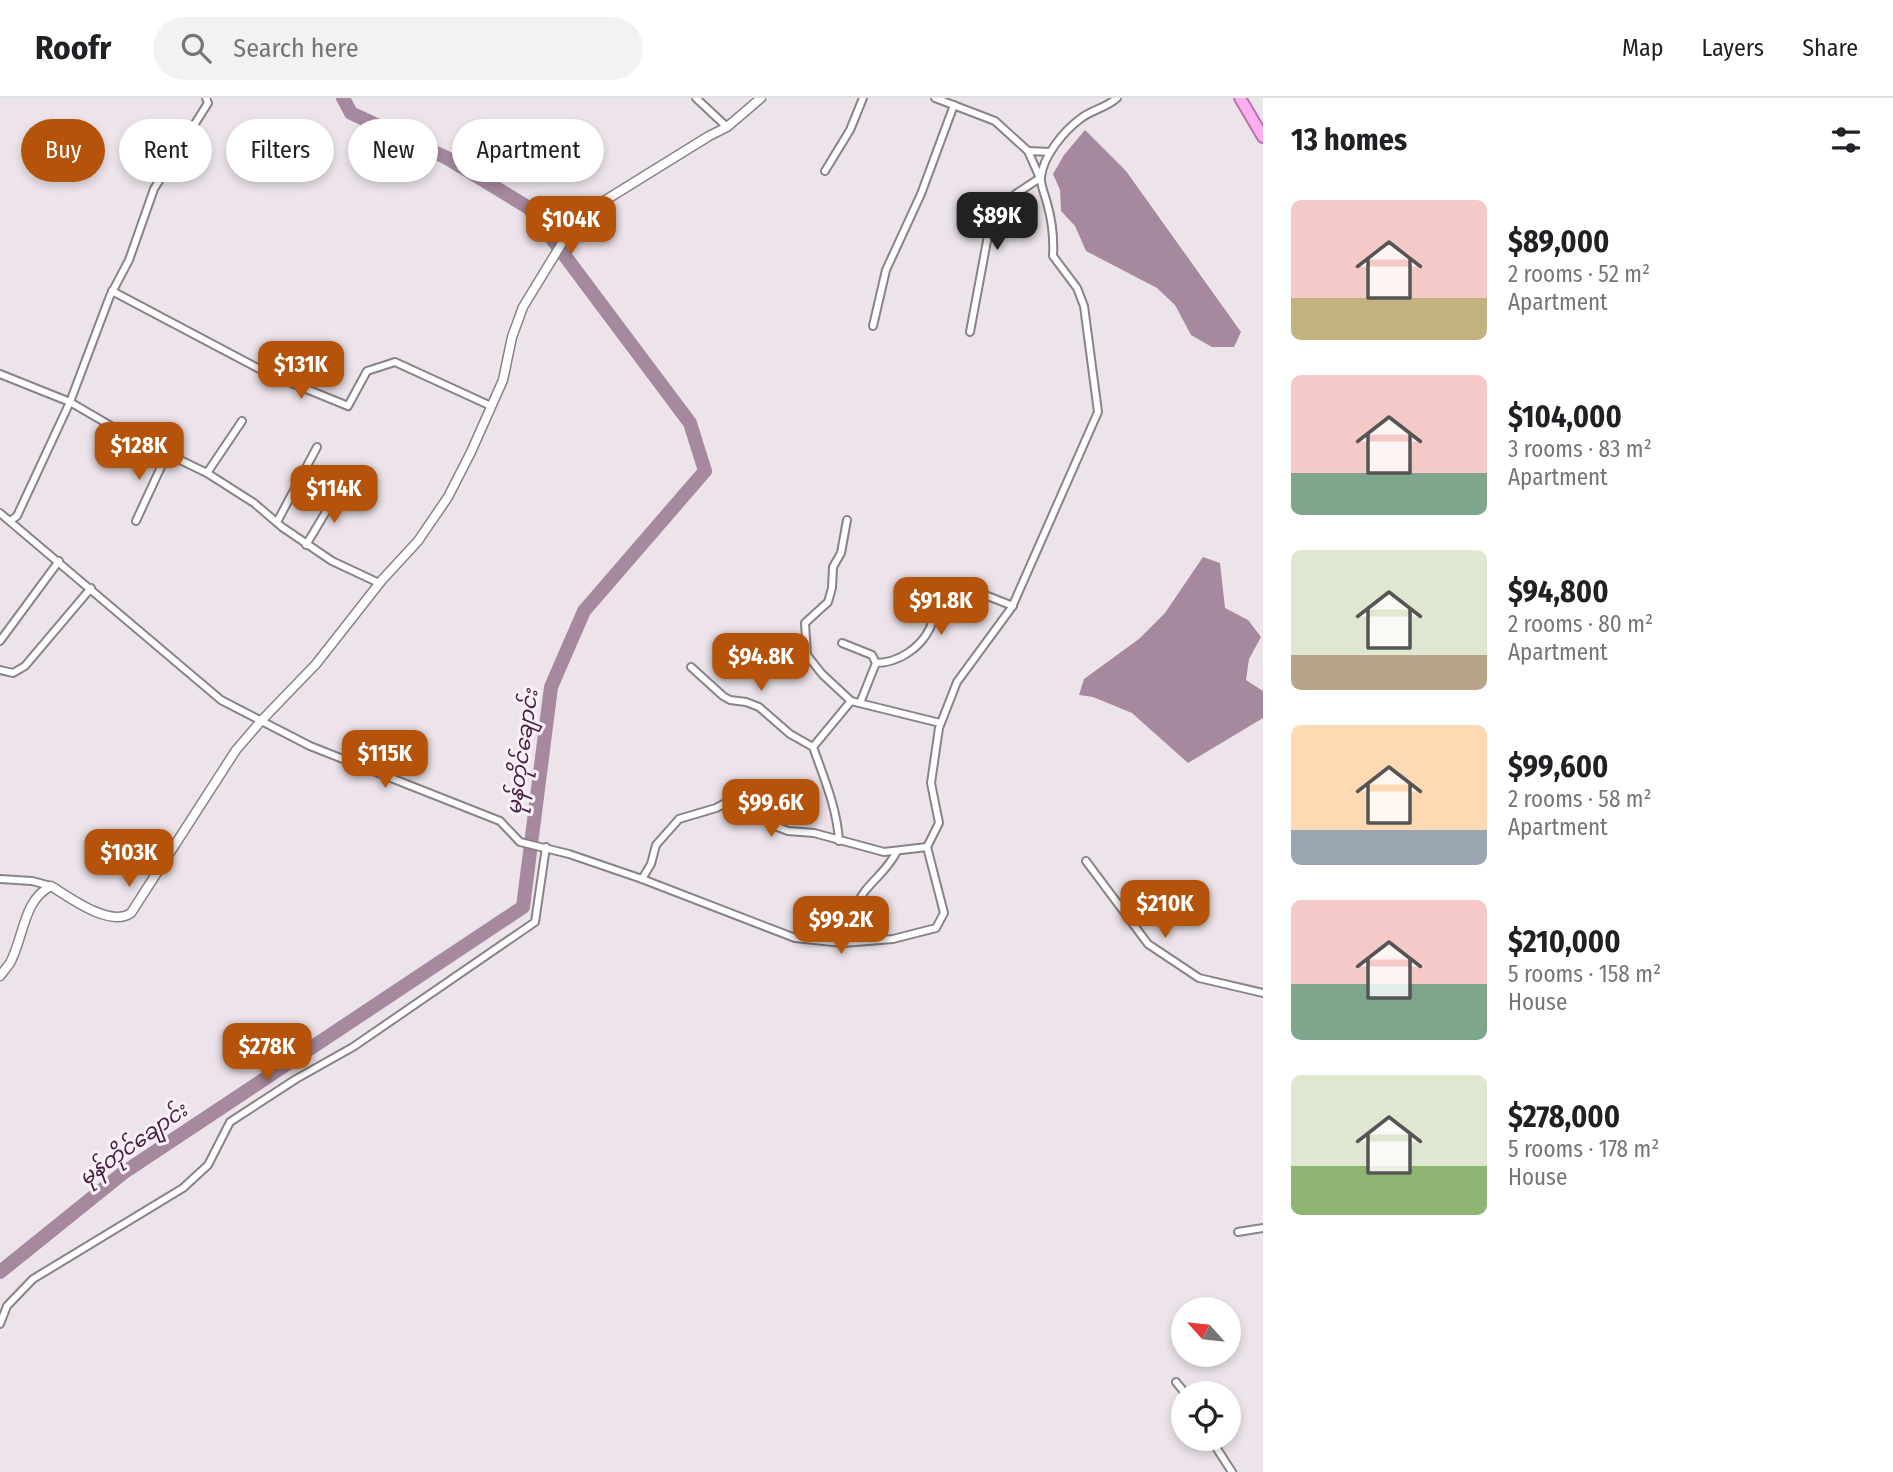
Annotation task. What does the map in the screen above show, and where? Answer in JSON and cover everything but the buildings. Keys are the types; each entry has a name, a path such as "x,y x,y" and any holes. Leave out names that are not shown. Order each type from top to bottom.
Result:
{"highway":[{"path":"1240,98 1263,137"}],"street":[{"path":"10,521 17,516 70,402 112,290 129,260 153,188 201,118 208,103 206,98"},
{"path":"696,98 727,127"},
{"path":"0,879 32,881 51,886 88,909 114,918 125,917 131,913 236,750 316,664 379,583 418,541 447,497 503,380 512,337 523,307 570,230 596,206 727,127 761,98"},
{"path":"825,170 850,130 863,98"},
{"path":"0,513 221,700 310,746 500,821 520,842 542,846 642,879 795,938 843,943 893,939 936,928 944,912 927,847 939,824 931,783 940,723 957,682 1013,606 1098,412 1084,306 1077,288 1053,256 1054,241 1040,178 1028,151 995,121 935,98"},
{"path":"970,332 990,225 1017,193 1040,178 1051,152 1081,118 1117,98"},
{"path":"873,326 886,270 920,194 954,105"},
{"path":"1028,151 1051,152"},
{"path":"112,290 256,367 348,406 367,371 395,362 491,406"},
{"path":"0,374 70,402 207,473 254,503 306,545 331,561 379,583"},
{"path":"207,473 242,421"},
{"path":"277,523 317,447"},
{"path":"136,521 167,454"},
{"path":"306,545 339,490"},
{"path":"847,520 841,552 833,567 828,602 805,623 807,655 851,701 940,723"},
{"path":"0,641 59,561"},
{"path":"876,663 890,663 903,657 923,638 930,628 937,584 945,582 962,586 1013,606"},
{"path":"0,670 13,673 25,666 90,588"},
{"path":"842,643 872,655 876,663 860,703"},
{"path":"691,667 730,700 759,707 790,734 813,747 833,803 839,841"},
{"path":"813,747 851,701"},
{"path":"642,879 651,864 656,845 679,819 716,808 731,800 742,800 775,826 788,831 814,833 872,851 927,847"},
{"path":"0,1324 7,1306 33,1279 183,1188 208,1165 230,1122 296,1079 353,1047 535,922 542,846"},
{"path":"843,943 865,891 880,877 897,851"},
{"path":"1086,861 1148,944 1199,978 1263,993"},
{"path":"0,976 10,962 28,913 39,892 51,886"},
{"path":"1238,1232 1263,1228"},
{"path":"1218,1451 1232,1472"}],"shaded area":[{"path":"1085,130 1126,171 1241,332 1234,347 1212,347 1191,335 1175,305 1157,288 1086,251 1075,226 1061,211 1060,190 1053,174 1064,155"},
{"path":"1203,557 1220,563 1225,608 1248,620 1261,637 1249,659 1246,680 1263,691 1263,718 1188,763 1132,713 1093,697 1079,695 1084,679 1139,639 1165,613"}],"waterway":[{"name":"မုန်တိုင်ချောင်း","path":"0,1272 123,1173 523,907 551,687 584,611 705,471 690,423 529,208 447,158 351,113 343,98"}]}
